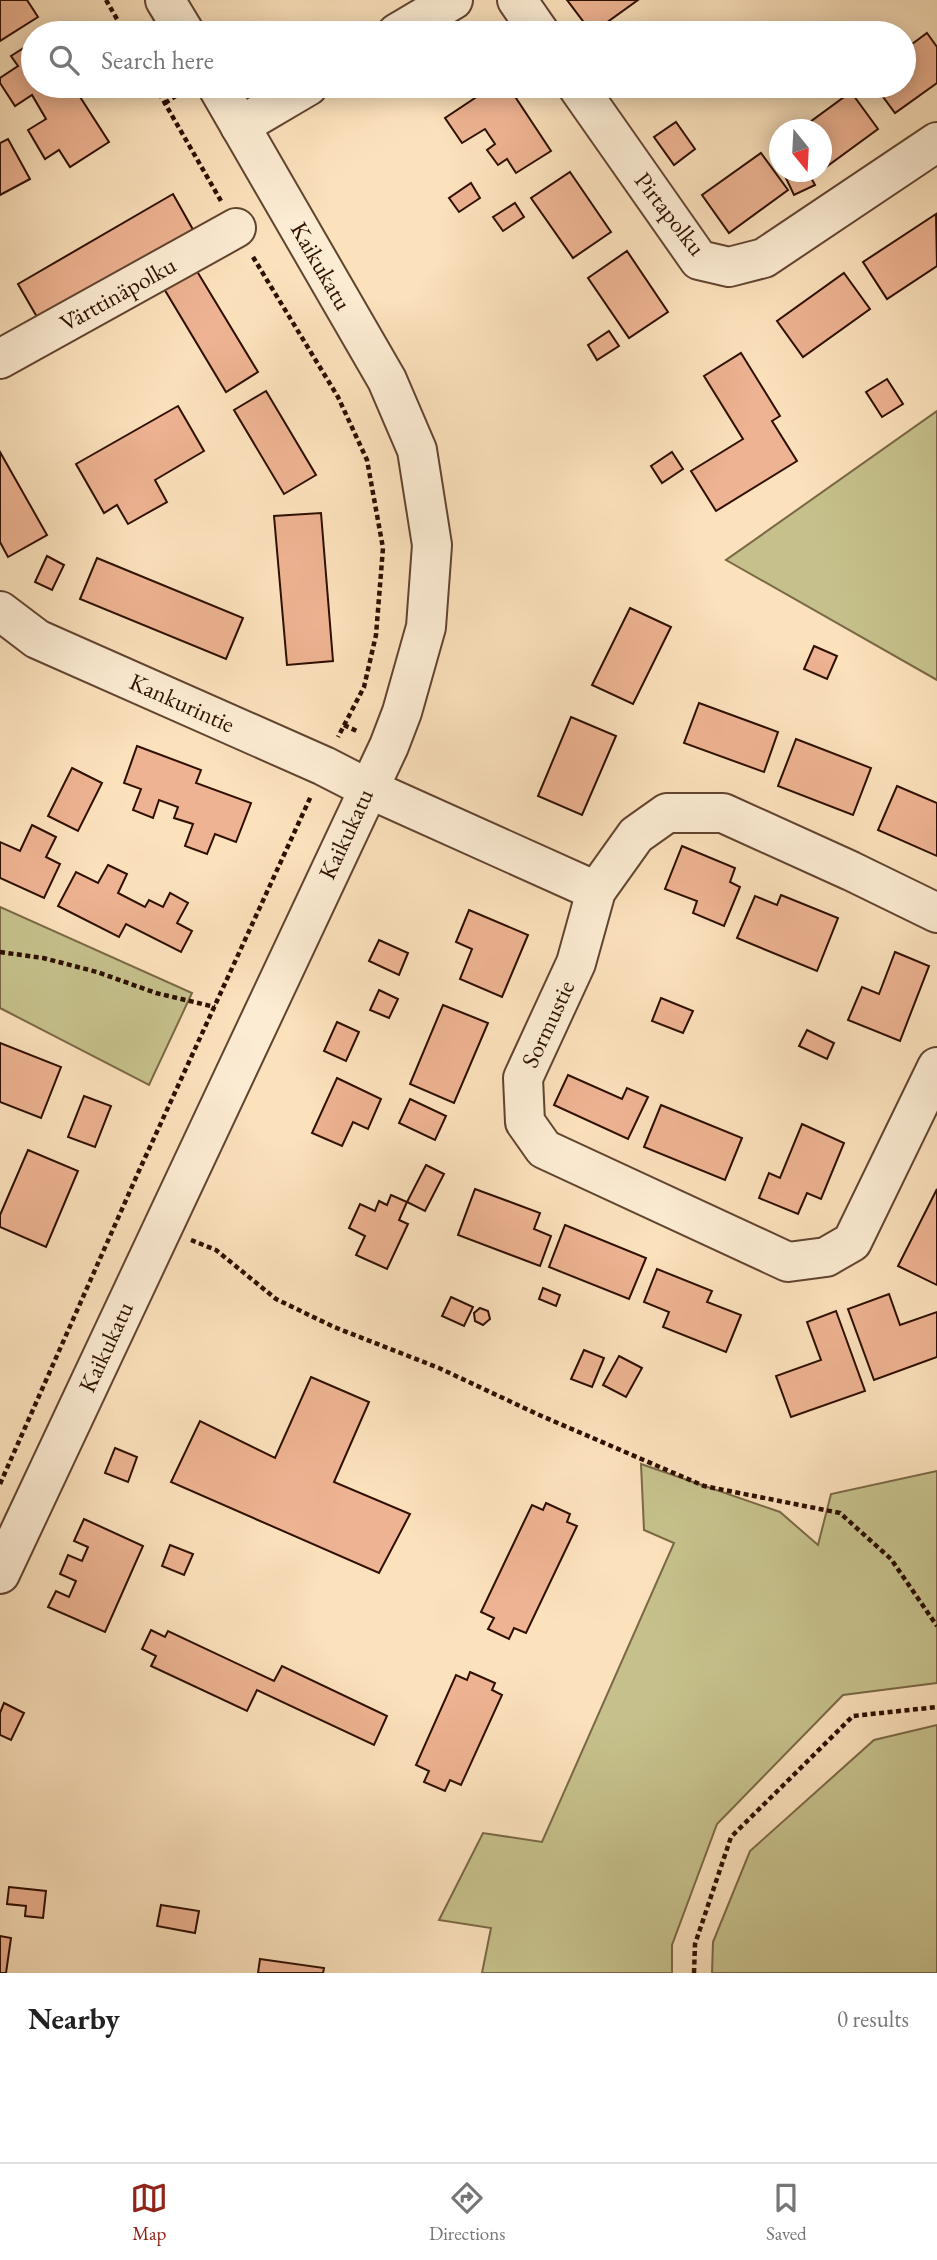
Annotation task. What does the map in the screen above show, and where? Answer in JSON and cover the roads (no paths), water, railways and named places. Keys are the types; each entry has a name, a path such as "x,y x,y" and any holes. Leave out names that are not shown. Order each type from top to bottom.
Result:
{"street":[{"path":"165,0 178,21"},
{"path":"417,21 453,0"},
{"path":"517,0 532,21"},
{"name":"Kaikukatu","path":"0,1574 402,712 426,627 432,545 416,450 387,380 223,98"},
{"path":"240,126 288,98"},
{"name":"Pirtapolku","path":"585,98 699,260 729,267 764,258 937,142"},
{"name":"Värttinäpolku","path":"0,359 236,228"},
{"name":"Kankurintie","path":"0,611 37,639 324,766 596,891"},
{"name":"Sormustie","path":"937,913 723,813 667,813 636,835 596,891 576,963 523,1078 525,1122 544,1149 788,1262 826,1256 852,1242 937,1067"}]}
